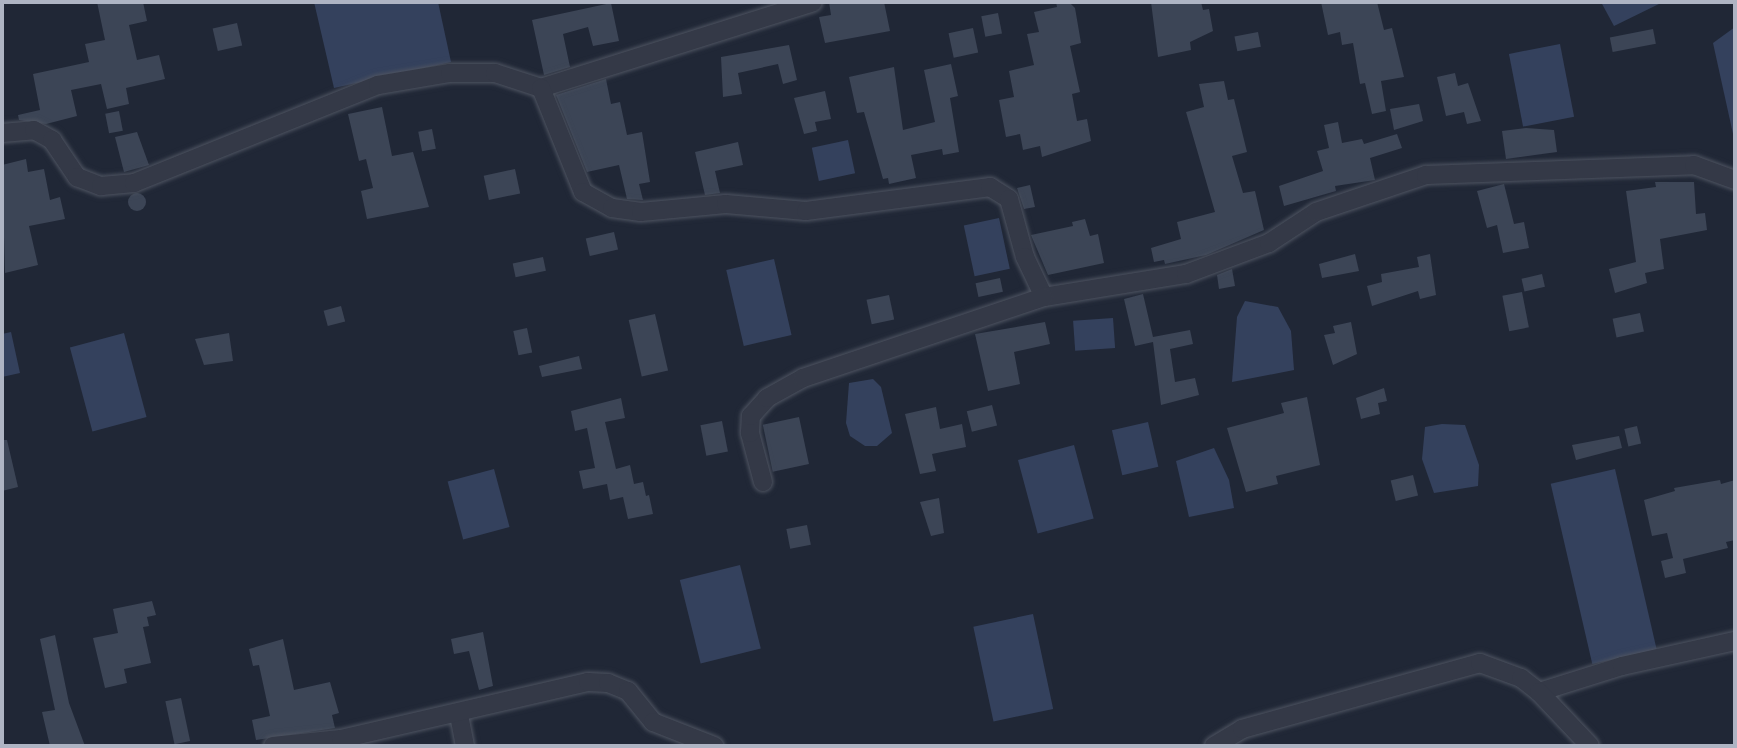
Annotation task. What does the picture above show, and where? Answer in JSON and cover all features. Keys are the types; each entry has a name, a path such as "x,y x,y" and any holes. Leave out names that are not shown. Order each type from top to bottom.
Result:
{"street":[{"path":"2,133 34,130 52,140 77,177 101,186 134,183 378,85 450,73 495,73 541,88 813,2"},
{"path":"541,88 583,192 612,208 641,212 726,204 806,211 990,187 1009,199 1025,257 1044,297"},
{"path":"763,482 750,433 751,416 766,398 803,378 1044,297 1186,274 1269,243 1316,212 1426,175 1694,165 1735,180"},
{"path":"1539,692 1622,666 1735,641"},
{"path":"1214,746 1242,729 1480,663 1521,678 1539,692 1590,746"},
{"path":"273,746 341,739 458,715 588,682 608,683 628,691 653,722 715,746"},
{"path":"458,715 465,746"}],"water":[{"path":"314,2 438,2 451,62 334,88"},
{"path":"1601,2 1663,2 1614,26"},
{"path":"1735,27 1735,143 1713,43"},
{"path":"1560,44 1574,117 1523,127 1509,54"},
{"path":"848,140 855,173 819,181 812,148"},
{"path":"999,218 1010,269 975,276 964,225"},
{"path":"774,259 792,335 744,346 726,270"},
{"path":"1245,301 1278,307 1291,331 1294,370 1232,382 1237,317"},
{"path":"1113,318 1115,348 1075,351 1073,321"},
{"path":"11,332 20,373 2,377 2,334"},
{"path":"124,333 147,417 92,432 70,347"},
{"path":"873,379 881,387 892,433 877,446 865,446 850,436 846,423 849,383"},
{"path":"1148,422 1158,467 1122,475 1112,430"},
{"path":"1442,424 1465,425 1479,465 1478,486 1434,493 1422,459 1425,427"},
{"path":"1074,445 1094,518 1038,533 1018,460"},
{"path":"1214,448 1229,480 1234,508 1189,517 1176,461"},
{"path":"494,469 510,527 463,539 448,481"},
{"path":"1615,469 1657,649 1592,664 1551,484"},
{"path":"740,565 761,648 701,663 680,580"},
{"path":"1033,614 1053,709 994,722 973,627"}],"building":[{"path":"97,2 143,2 147,21 129,25 137,60 159,55 165,79 126,88 129,104 107,109 101,84 71,90 77,116 46,124 19,120 18,115 40,110 33,74 89,62 85,44 105,40"},
{"path":"829,2 884,2 890,31 825,43 819,17 831,15"},
{"path":"1056,2 1069,2 1075,8 1081,43 1070,46 1080,92 1072,94 1077,121 1087,119 1091,141 1042,157 1040,146 1023,150 1020,134 1006,137 999,100 1014,97 1009,71 1034,65 1027,34 1039,32 1034,12 1057,7"},
{"path":"1151,2 1201,2 1203,10 1209,9 1213,31 1190,42 1191,50 1158,57"},
{"path":"1321,2 1377,2 1384,30 1392,28 1404,77 1381,81 1386,111 1372,114 1365,83 1360,84 1353,43 1342,45 1340,32 1328,35"},
{"path":"611,3 619,41 593,46 588,27 563,34 570,67 544,75 532,20"},
{"path":"998,13 1002,34 985,37 981,16"},
{"path":"237,23 242,45 218,51 213,29"},
{"path":"973,28 978,52 954,58 949,33"},
{"path":"1653,29 1656,44 1613,52 1610,37"},
{"path":"1258,32 1261,47 1237,51 1234,37"},
{"path":"789,45 797,80 783,84 778,64 738,73 742,94 723,97 721,57"},
{"path":"951,64 958,96 950,98 959,152 943,155 942,149 911,155 916,178 889,184 888,178 883,179 864,112 857,113 849,77 894,67 903,130 935,122 924,70"},
{"path":"1455,73 1458,86 1468,83 1481,121 1467,124 1464,112 1446,116 1437,77"},
{"path":"606,79 611,104 620,102 627,135 642,132 650,182 639,184 643,200 627,199 619,165 587,172 556,95"},
{"path":"1224,81 1228,100 1234,99 1247,152 1232,156 1243,193 1255,191 1264,230 1206,255 1165,264 1164,260 1154,262 1151,248 1181,239 1177,222 1215,212 1186,112 1204,107 1199,84"},
{"path":"825,91 831,119 815,122 817,131 804,134 794,98"},
{"path":"1419,104 1423,121 1394,130 1390,109"},
{"path":"382,107 392,156 413,152 429,207 367,219 361,191 373,188 366,159 359,161 348,114"},
{"path":"119,111 123,131 109,133 105,114"},
{"path":"1338,122 1342,143 1362,139 1364,144 1397,134 1402,148 1370,158 1375,180 1335,186 1336,191 1284,206 1279,186 1323,171 1317,151 1329,148 1324,125"},
{"path":"1526,128 1554,130 1557,152 1506,159 1502,131"},
{"path":"432,129 436,149 422,151 418,132"},
{"path":"137,132 149,165 124,172 115,137"},
{"path":"738,142 743,165 715,171 720,193 705,195 695,152"},
{"path":"26,159 28,172 44,169 50,200 60,197 65,219 29,226 38,265 5,273 2,165"},
{"path":"515,169 520,193 489,200 484,176"},
{"path":"1655,182 1694,182 1696,214 1705,213 1707,230 1660,239 1664,269 1645,273 1647,283 1615,293 1609,269 1636,262 1626,191 1656,187"},
{"path":"1504,184 1514,224 1524,222 1529,248 1503,253 1497,225 1487,228 1477,191"},
{"path":"1030,185 1035,207 1024,209 1017,188"},
{"path":"133,193 141,193 146,202 144,209 133,211 128,206 128,198"},
{"path":"1085,219 1090,236 1098,234 1104,263 1048,275 1031,235 1073,226 1072,222"},
{"path":"614,232 618,250 590,256 586,239"},
{"path":"1355,254 1359,271 1322,278 1319,264"},
{"path":"1430,254 1436,295 1420,299 1418,291 1372,306 1367,286 1382,282 1381,274 1419,267 1417,257"},
{"path":"543,257 546,271 516,277 513,263"},
{"path":"1232,269 1235,286 1219,289 1217,275"},
{"path":"1542,274 1545,287 1524,291 1522,279"},
{"path":"1000,278 1003,292 978,297 976,283"},
{"path":"1522,292 1529,327 1509,331 1502,296"},
{"path":"1143,294 1153,337 1190,330 1193,344 1170,349 1175,382 1195,378 1199,395 1161,405 1153,342 1135,346 1124,299"},
{"path":"889,295 894,319 872,324 867,300"},
{"path":"341,306 345,321 328,326 324,311"},
{"path":"1640,313 1644,332 1617,337 1613,319"},
{"path":"655,314 668,371 642,377 629,320"},
{"path":"1045,322 1050,344 1014,352 1020,384 988,391 975,334"},
{"path":"1351,322 1357,354 1333,365 1324,335 1335,333 1333,326"},
{"path":"527,328 532,352 519,355 513,331"},
{"path":"229,333 233,361 204,365 195,339"},
{"path":"579,356 582,369 542,377 539,366"},
{"path":"1384,388 1387,401 1378,403 1380,414 1361,419 1356,398"},
{"path":"1307,397 1320,465 1276,476 1278,484 1246,492 1227,428 1284,413 1281,403"},
{"path":"621,398 625,418 605,422 616,469 630,465 634,484 643,482 653,514 628,519 623,497 610,500 607,484 583,489 579,471 595,468 587,428 575,431 571,411"},
{"path":"992,405 997,425 972,432 967,411"},
{"path":"936,407 940,429 962,424 966,447 932,454 936,471 920,474 905,414"},
{"path":"799,417 809,464 773,472 763,425"},
{"path":"722,421 728,451 706,456 700,425"},
{"path":"1637,426 1641,444 1628,446 1624,429"},
{"path":"1619,436 1622,448 1576,460 1572,445"},
{"path":"2,440 7,440 18,487 2,491"},
{"path":"1413,475 1418,495 1396,501 1391,481"},
{"path":"1720,480 1721,484 1735,480 1735,540 1726,542 1728,548 1683,559 1686,573 1665,578 1661,561 1673,558 1667,533 1652,536 1644,500 1675,491 1674,488"},
{"path":"939,498 944,533 931,536 920,502"},
{"path":"807,525 811,545 790,549 786,529"},
{"path":"152,601 156,615 147,617 149,626 143,627 151,663 124,669 127,683 105,688 93,638 118,633 113,609"},
{"path":"483,632 493,686 479,690 469,651 454,654 451,639"},
{"path":"55,635 69,703 85,746 50,746 42,712 55,710 40,639"},
{"path":"283,639 294,690 330,682 339,713 332,715 335,728 256,740 252,720 270,716 259,665 253,666 249,649"},
{"path":"181,698 190,741 174,744 165,701"}]}
